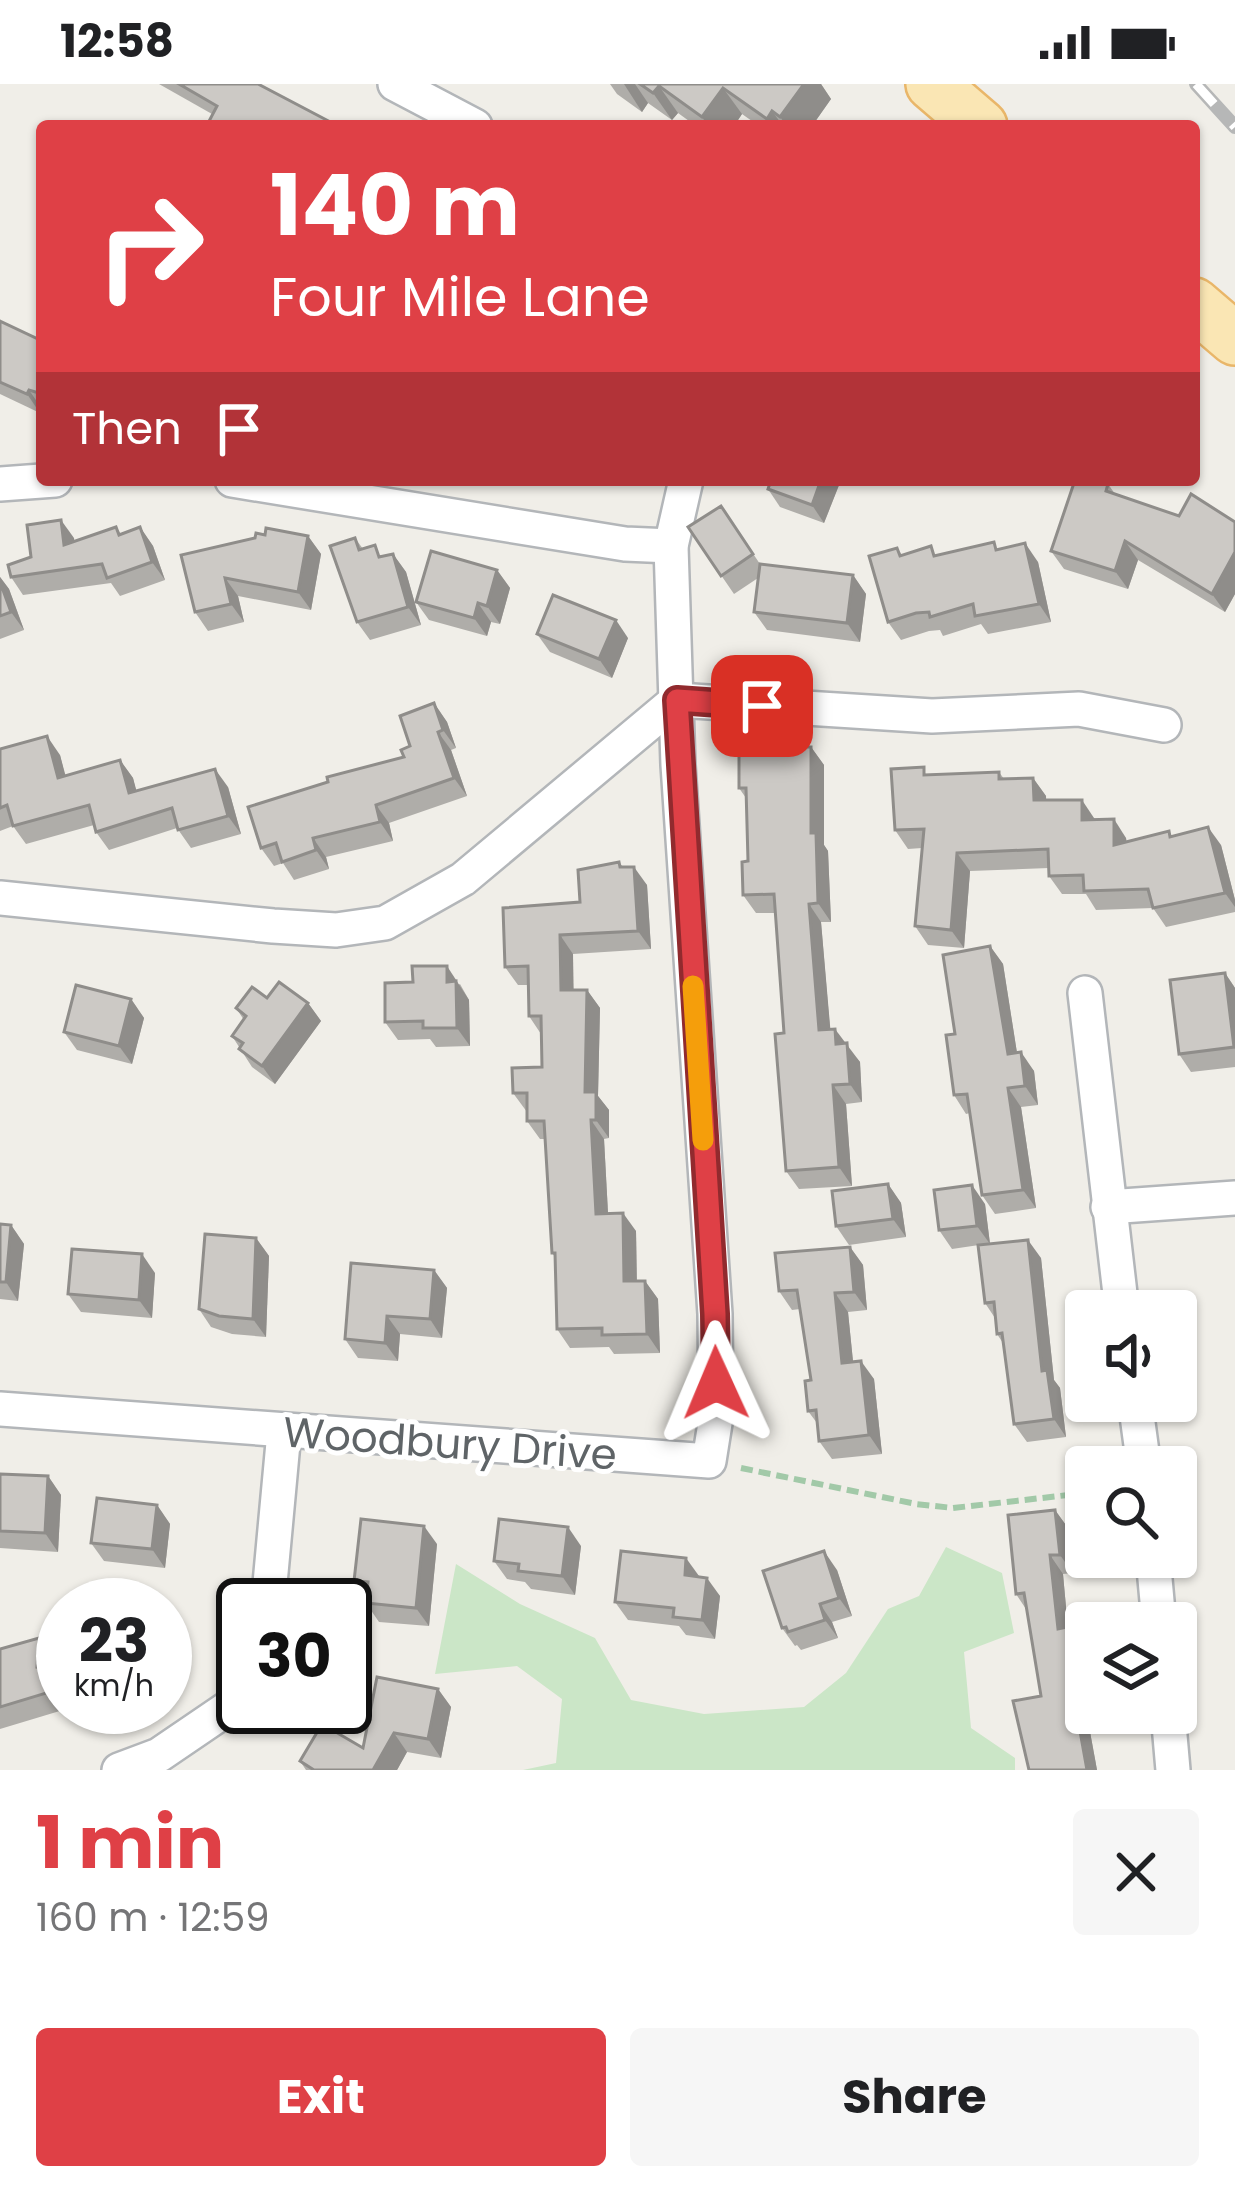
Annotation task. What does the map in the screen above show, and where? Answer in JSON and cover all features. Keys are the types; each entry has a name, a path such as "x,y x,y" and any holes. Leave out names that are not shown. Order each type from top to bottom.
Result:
{"main road":[{"path":"932,84 974,120"},
{"path":"1200,309 1235,338"}],"street":[{"path":"395,84 464,120"},
{"path":"0,484 36,481"},
{"path":"269,486 625,544 671,546"},
{"path":"685,486 671,546 715,1314 716,1417 709,1461"},
{"path":"0,898 336,930 385,922 463,879 677,700 932,716 1079,709 1163,725"},
{"path":"1085,993 1119,1290"},
{"path":"1108,1207 1235,1198"},
{"name":"Woodbury Drive","path":"0,1408 709,1461"},
{"path":"270,1578 284,1432"},
{"path":"119,1770 159,1755 216,1716"},
{"path":"1170,1734 1173,1770"}],"path":[{"path":"709,1461 953,1508 1065,1495"}],"green space":[{"path":"946,1547 1002,1573 1014,1633 964,1652 971,1728 1015,1758 1015,1770 523,1770 556,1763 562,1699 517,1666 435,1674 456,1564 520,1604 595,1638 631,1700 704,1714 804,1707 846,1673 888,1609 919,1596"}],"building":[{"path":"179,84 258,84 327,120 210,120 217,106"},
{"path":"640,84 804,84 780,117 772,111 767,119 723,88 702,117 659,86 653,93"},
{"path":"0,321 36,338 36,392 27,394 0,382"},
{"path":"769,486 819,486 812,505"},
{"path":"1073,486 1107,486 1106,491 1179,516 1191,494 1235,522 1235,552 1212,594 1125,541 1115,571 1051,551"},
{"path":"721,506 753,554 721,576 688,527"},
{"path":"61,520 64,545 116,527 119,535 140,527 152,562 107,578 102,564 11,577 8,565 31,557 27,525"},
{"path":"266,528 308,536 298,592 225,578 231,604 195,612 181,555 255,538 256,533 265,535"},
{"path":"355,538 359,550 375,545 379,557 393,554 408,607 357,622 330,546"},
{"path":"994,542 996,550 1025,543 1039,604 975,616 973,604 930,617 929,612 916,613 888,622 869,556 897,548 900,556 931,546 934,556"},
{"path":"431,551 497,570 487,606 478,603 474,618 416,602"},
{"path":"760,564 853,575 847,623 754,612"},
{"path":"0,582 11,612 0,616"},
{"path":"553,595 616,620 599,659 537,634"},
{"path":"434,703 443,730 438,732 454,778 376,805 380,822 313,838 316,850 282,862 276,843 261,848 248,807 328,782 327,777 404,757 401,750 410,746 400,716"},
{"path":"47,736 58,778 120,760 129,793 215,769 228,816 178,830 172,808 96,832 89,805 13,826 7,805 0,808 0,749"},
{"path":"739,747 811,747 811,833 816,833 818,903 809,904 819,1030 835,1029 836,1044 847,1043 850,1084 833,1085 839,1167 786,1171 775,1034 784,1033 774,894 743,895 742,862 748,861 746,788 739,788"},
{"path":"924,767 924,775 999,772 999,779 1033,778 1034,800 1082,800 1082,820 1114,819 1114,845 1208,827 1225,893 1153,908 1148,889 1084,891 1083,875 1049,876 1048,849 957,853 951,930 915,926 924,829 895,830 891,769"},
{"path":"619,862 620,867 634,867 638,931 560,935 561,990 587,990 585,1092 596,1092 596,1120 591,1120 596,1214 623,1213 624,1281 645,1281 647,1334 602,1335 602,1328 557,1329 544,1121 527,1121 527,1093 513,1093 512,1068 542,1067 541,1016 529,1016 528,966 505,967 503,908 580,902 578,870"},
{"path":"990,946 1008,1054 1021,1052 1025,1086 1008,1088 1023,1190 982,1195 967,1094 954,1095 946,1035 955,1034 943,955"},
{"path":"412,966 447,966 447,982 456,981 457,1028 423,1028 423,1021 385,1022 385,983 413,982"},
{"path":"1225,973 1234,1047 1179,1054 1170,980"},
{"path":"279,982 308,1003 262,1066 239,1049 243,1043 232,1036 246,1016 236,1008 252,987 267,998"},
{"path":"76,985 131,999 119,1046 64,1032"},
{"path":"888,1184 893,1219 836,1226 832,1191"},
{"path":"972,1185 977,1226 939,1230 934,1190"},
{"path":"0,1224 11,1225 6,1282 0,1282"},
{"path":"205,1234 256,1238 253,1319 199,1309"},
{"path":"1028,1240 1042,1371 1047,1370 1054,1419 1014,1424 1002,1333 997,1334 994,1302 985,1303 978,1245"},
{"path":"850,1247 854,1292 835,1293 842,1363 861,1361 869,1435 819,1441 816,1410 808,1411 805,1381 811,1380 797,1290 779,1291 775,1253"},
{"path":"72,1249 142,1254 139,1300 68,1294"},
{"path":"351,1263 434,1270 430,1319 387,1316 385,1343 345,1339"},
{"path":"0,1474 48,1476 45,1533 0,1531"},
{"path":"97,1498 157,1505 152,1549 91,1543"},
{"path":"1055,1510 1060,1555 1050,1555 1058,1629 1065,1627 1065,1734 1081,1734 1087,1770 1029,1770 1013,1701 1041,1696 1024,1593 1016,1594 1008,1515"},
{"path":"361,1519 424,1526 416,1608 372,1604 372,1578 354,1578"},
{"path":"499,1519 568,1527 562,1576 518,1571 519,1564 494,1561"},
{"path":"621,1551 686,1558 685,1575 707,1578 702,1620 673,1617 674,1608 615,1602"},
{"path":"824,1551 839,1598 820,1604 825,1620 788,1632 782,1628 763,1571"},
{"path":"36,1639 36,1696 0,1707 0,1649"},
{"path":"377,1677 438,1689 428,1739 394,1733 373,1770 314,1770 300,1761 316,1734 339,1734 363,1748 366,1734 372,1734"}],"railway":[{"path":"1196,84 1235,127"}],"slow traffic":[{"path":"693,986 703,1140"}],"route":[{"path":"716,1383 677,700 762,706"}]}
